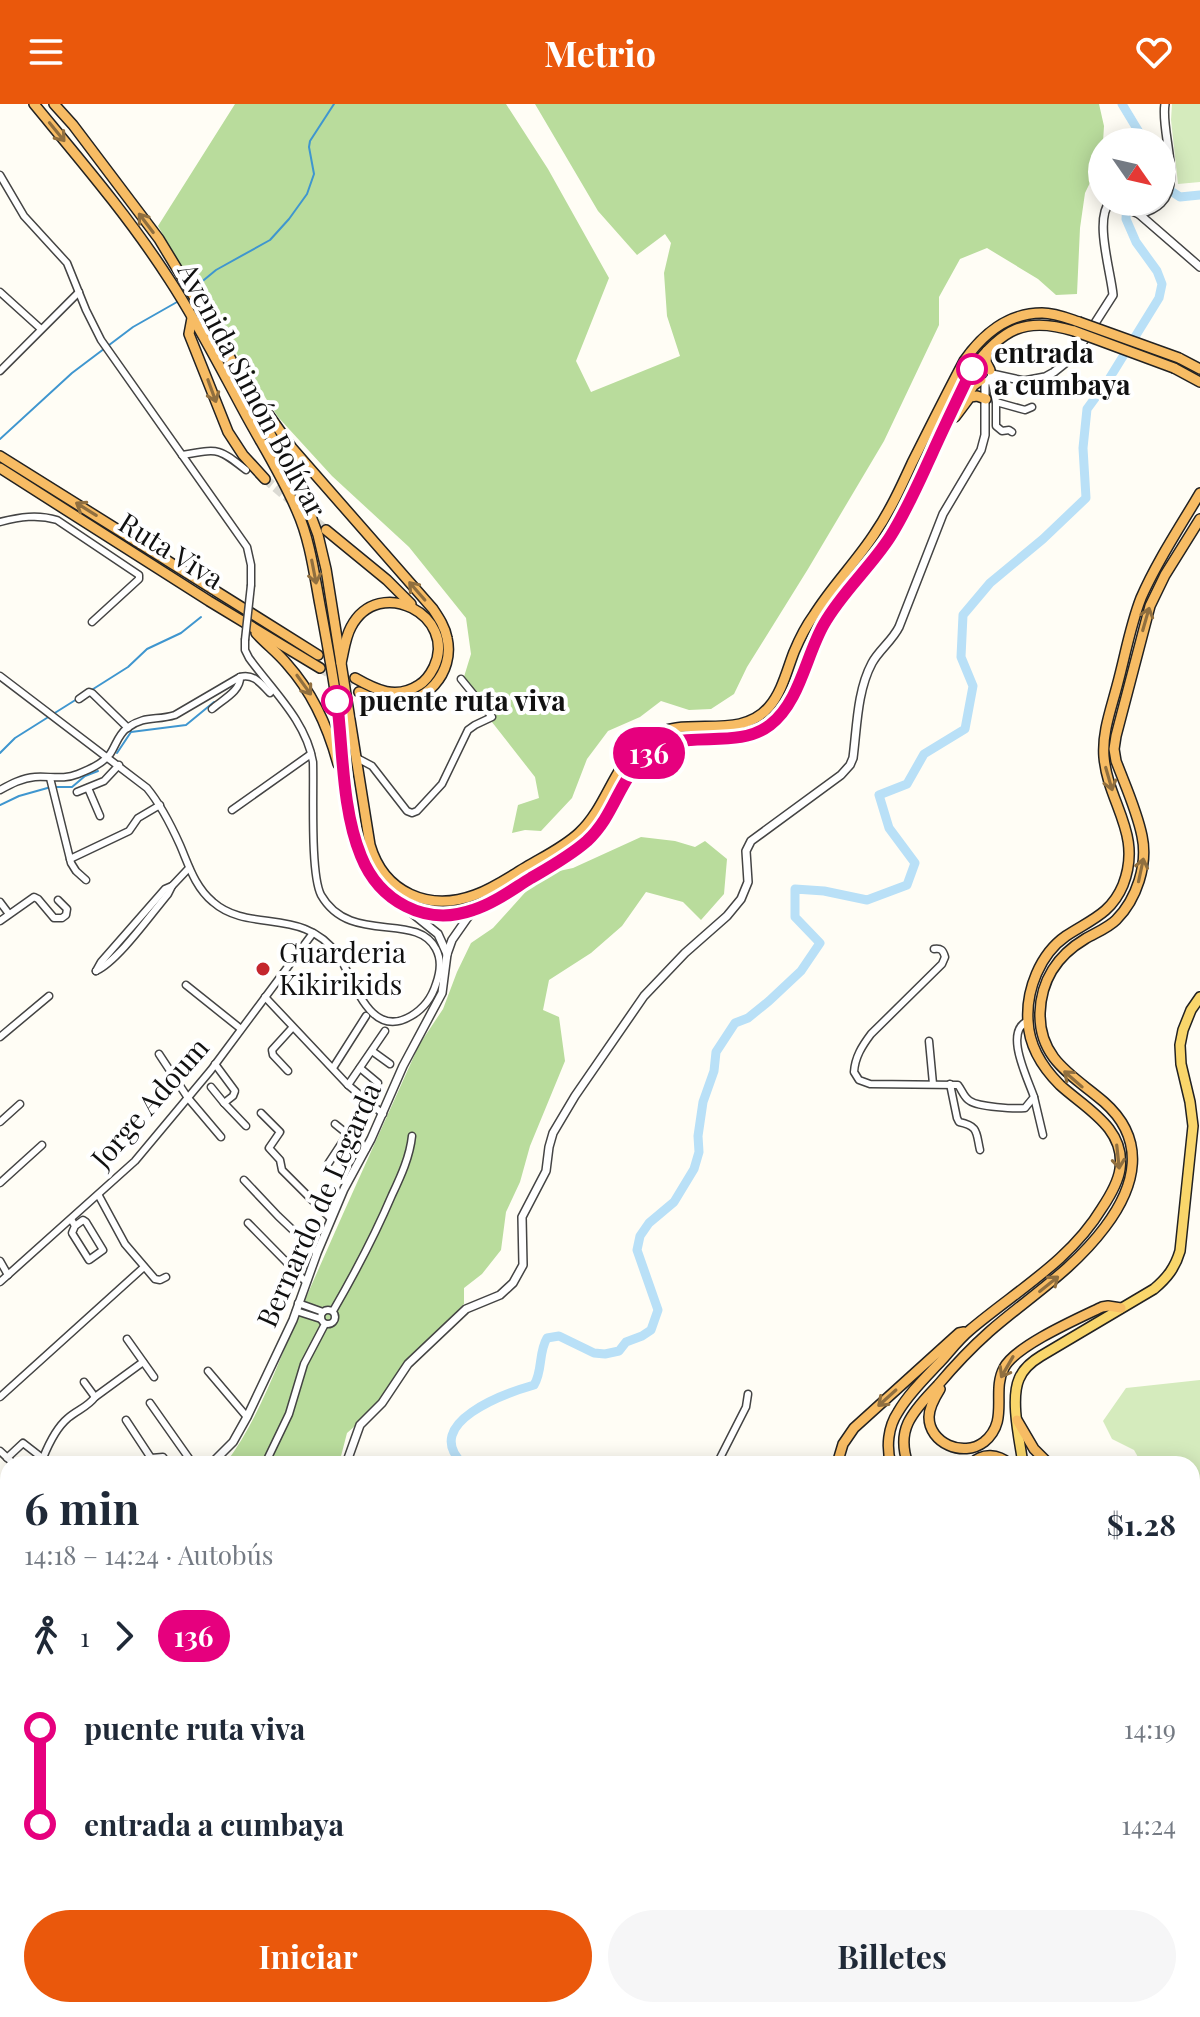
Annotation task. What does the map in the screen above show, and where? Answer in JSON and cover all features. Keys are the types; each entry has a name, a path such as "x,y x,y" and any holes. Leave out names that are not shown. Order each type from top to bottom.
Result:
{"highway":[{"name":"Avenida Simón Bolívar","path":"34,104 137,233 167,276 297,510 307,541 326,633 337,701 344,782 359,853 369,875 382,891 417,911 454,914 473,910 561,860 586,842 601,826 641,760 655,748 671,741 739,737 760,731 773,723 793,694 824,623 888,540 906,511 972,369 987,349 1005,335 1028,326 1077,326"},
{"name":"Avenida Simón Bolívar","path":"54,104 159,239 243,381 305,500 326,569 374,860 386,878 407,893 436,900 463,899 478,894 562,846 591,819 622,765 639,744 654,734 684,727 743,724 759,717 772,704 813,616 875,533 964,361 976,344 997,327 1024,316 1041,313 1055,315 1176,363 1197,364"},
{"path":"192,318 189,334 228,432 243,455 265,479"},
{"path":"955,417 968,392 988,377 987,349"},
{"name":"Avenida Simón Bolívar","path":"1176,363 1200,382"},
{"path":"243,381 292,448 442,623 447,637 446,666 429,691 411,701 399,703 376,700 359,692"},
{"path":"938,442 970,397 991,400"},
{"name":"Ruta Viva","path":"0,456 318,655"},
{"name":"Ruta Viva","path":"0,468 320,668"},
{"path":"890,1456 888,1438 897,1413 922,1381 968,1332 1070,1249 1095,1220 1113,1190 1120,1169 1120,1154 1107,1126 1047,1071 1035,1051 1028,1021 1032,987 1047,955 1063,938 1102,915 1116,900 1124,884 1131,858 1128,836 1107,776 1105,733 1140,601 1154,570 1200,493"},
{"path":"905,1456 904,1438 914,1412 988,1333 1067,1270 1089,1247 1125,1195 1132,1173 1128,1136 1118,1116 1063,1070 1050,1052 1040,1014 1042,995 1050,973 1064,953 1116,920 1140,880 1144,855 1142,836 1116,761 1116,736 1150,606 1165,575 1200,519"},
{"path":"326,530 387,580 429,621 439,648 436,663 427,679 400,693 386,693 355,678"},
{"path":"340,666 349,632 364,611 380,603 392,602 403,603 419,611"},
{"path":"253,627 258,636 292,669 314,699 344,782"},
{"path":"953,1367 932,1402 930,1427 945,1444 959,1449 975,1447 988,1438 997,1423 1001,1375 1010,1359 1092,1312 1108,1306 1121,1308"},
{"path":"839,1456 854,1428 953,1338 959,1333 968,1332"},
{"path":"1017,1420 1041,1456"}],"main road":[{"path":"1022,1456 1016,1388 1024,1369 1154,1289 1176,1265 1193,1126 1180,1045 1191,1010 1200,997"}],"street":[{"path":"1165,104 1165,128"},
{"path":"0,175 24,216 63,257 101,340 247,547 251,585 245,650 307,738 311,754 315,867 321,894 338,914 354,922 408,930 423,935 434,945 443,967 426,1004 407,1019 391,1022 363,1004 338,956 313,933 299,927 240,916 221,908 204,893 160,805 147,788 0,676"},
{"path":"1012,432 1002,431 996,426 988,377 1035,380 1054,372 1074,356 1113,295 1104,231 1105,216"},
{"path":"1140,216 1200,267"},
{"path":"0,292 41,329"},
{"path":"0,371 79,292"},
{"path":"0,356 8,363"},
{"path":"991,400 1025,410 1032,407"},
{"path":"349,1456 360,1425 382,1403 408,1364 466,1309 500,1295 513,1283 523,1265 522,1217 546,1171 553,1133 644,996 741,899 748,882 746,851 751,841 841,775 850,765 865,677 876,656 895,635 943,514 981,450 991,400"},
{"path":"182,455 220,451 246,470"},
{"path":"0,522 28,516 57,520 139,575 139,579 92,622"},
{"path":"0,790 30,778 51,784 98,764 107,757 128,728 150,717 175,715 240,677 254,677 285,705"},
{"path":"212,709 238,688 240,677"},
{"path":"355,757 372,766 407,811 417,811 442,784 468,730 492,717 461,679"},
{"path":"79,699 92,693 128,728"},
{"path":"232,810 311,754"},
{"path":"77,792 104,781 119,765"},
{"path":"51,784 70,859 76,871 86,880"},
{"path":"88,788 100,816"},
{"path":"70,859 129,831 138,818 160,805"},
{"path":"137,925 96,971 108,964 165,889 189,868"},
{"path":"0,921 35,897 52,916 59,919 66,915 67,910 58,900"},
{"path":"0,904 8,915"},
{"path":"402,905 438,934 447,954"},
{"name":"Bernardo de Legarda","path":"219,1456 233,1442 247,1417 297,1307 331,1219 403,1066 442,993 443,967 457,931 473,910"},
{"name":"Jorge Adoum","path":"0,1282 73,1222 135,1161 215,1064 313,933"},
{"path":"934,949 943,951 945,957 942,964 861,1047 854,1072 859,1080 870,1084 958,1085 970,1102 1020,1109 1025,1108 1034,1097"},
{"path":"186,985 241,1029"},
{"path":"0,1037 49,996"},
{"path":"265,997 348,1085 383,1114"},
{"path":"333,1068 366,1016"},
{"path":"1028,1021 1019,1026 1018,1046 1043,1135"},
{"path":"288,1071 272,1050 292,1028"},
{"path":"348,1085 385,1031"},
{"path":"929,1041 933,1084"},
{"path":"372,1051 390,1064"},
{"path":"159,1054 188,1098 221,1137"},
{"path":"215,1064 235,1091 224,1103"},
{"path":"360,1068 378,1083"},
{"path":"950,1084 958,1121 975,1128 980,1150"},
{"path":"211,1087 246,1126"},
{"path":"0,1122 20,1104"},
{"path":"261,1113 280,1132 269,1148 280,1160 282,1170 331,1219"},
{"path":"335,1124 366,1149"},
{"path":"328,1164 347,1135"},
{"path":"333,1311 380,1223 401,1176 412,1136"},
{"path":"0,1183 42,1145"},
{"path":"244,1180 317,1253"},
{"path":"99,1196 125,1244 144,1267 158,1280 166,1277"},
{"path":"95,1270 72,1233 73,1222 86,1222 107,1258"},
{"path":"248,1223 306,1282"},
{"path":"89,1260 103,1250"},
{"path":"0,1261 8,1275"},
{"path":"0,1397 144,1267"},
{"path":"297,1307 323,1318 329,1325 336,1318 333,1311"},
{"path":"269,1456 289,1414 304,1364 326,1310 333,1311"},
{"path":"127,1339 154,1377"},
{"path":"44,1456 52,1437 68,1418 143,1362"},
{"path":"208,1371 247,1417"},
{"path":"84,1382 95,1397"},
{"path":"721,1456 746,1407 748,1394"},
{"path":"150,1403 187,1456"},
{"path":"126,1420 150,1456"},
{"path":"9,1456 23,1443 40,1456"}],"green space":[{"path":"235,104 506,104 548,169 609,278 576,361 591,392 680,356 667,316 664,273 671,243 665,234 637,255 598,211 535,104 1099,104 1104,126 1088,128 1088,187 1080,228 1077,294 1056,295 1038,279 987,248 960,259 939,297 939,325 884,441 747,667 734,694 711,709 689,710 661,701 640,717 608,731 587,759 572,798 541,831 512,833 518,805 539,798 535,777 477,703 463,680 471,654 466,618 409,547 332,476 278,417 196,291 158,226"},
{"path":"1172,104 1200,104 1200,182 1178,184 1176,128 1172,128"},
{"path":"641,837 695,847 705,841 727,859 724,894 701,920 683,902 646,892 622,926 591,953 549,980 543,1010 559,1017 565,1061 506,1212 501,1250 482,1274 464,1288 464,1304 398,1371 380,1404 347,1433 341,1456 230,1456 260,1405 419,1045 443,1009 471,943 493,928 530,887 550,873 573,868"},
{"path":"1200,1380 1200,1456 1137,1456 1134,1450 1112,1439 1103,1421 1126,1388"}],"waterway":[{"path":"193,289 216,270 270,240 289,219 307,194 314,174 310,141 334,104"},
{"path":"1122,104 1137,128"},
{"path":"1176,194 1180,197 1200,195"},
{"path":"458,1456 453,1449 452,1435 459,1423 488,1403 534,1385 547,1338 559,1336 594,1353 605,1354 619,1351 626,1342 651,1330 658,1310 637,1250 640,1236 649,1223 674,1202 694,1169 699,1152 703,1102 714,1071 716,1052 735,1023 748,1018 801,971 820,943 795,917 795,889 824,891 867,900 907,885 915,863 889,828 879,795 907,784 924,754 965,729 973,686 961,657 963,615 990,583 1086,498 1083,448 1087,409 1159,298 1162,284 1157,271 1136,242 1126,216"},
{"path":"0,439 72,373 133,327 177,302"},
{"path":"90,691 128,667 147,649 181,633 201,617"},
{"path":"0,753 15,738 77,699"},
{"path":"117,753 131,732 186,725 214,702"},
{"path":"0,805 51,787 72,787 85,776 98,771"}],"tunnel":[{"path":"265,479 326,530"},
{"path":"320,668 359,692"}],"bus line":[{"name":"136","path":"337,701 351,822 369,875 382,891 417,911 454,914 489,902 586,842 601,826 630,774 655,748 671,741 739,737 760,731 773,723 793,694 824,623 888,540 906,511 972,369"}],"place":[{"name":"entrada a cumbaya","path":"972,369"},
{"name":"puente ruta viva","path":"337,701"},
{"name":"Guarderia Kikirikids","path":"263,969"}]}
